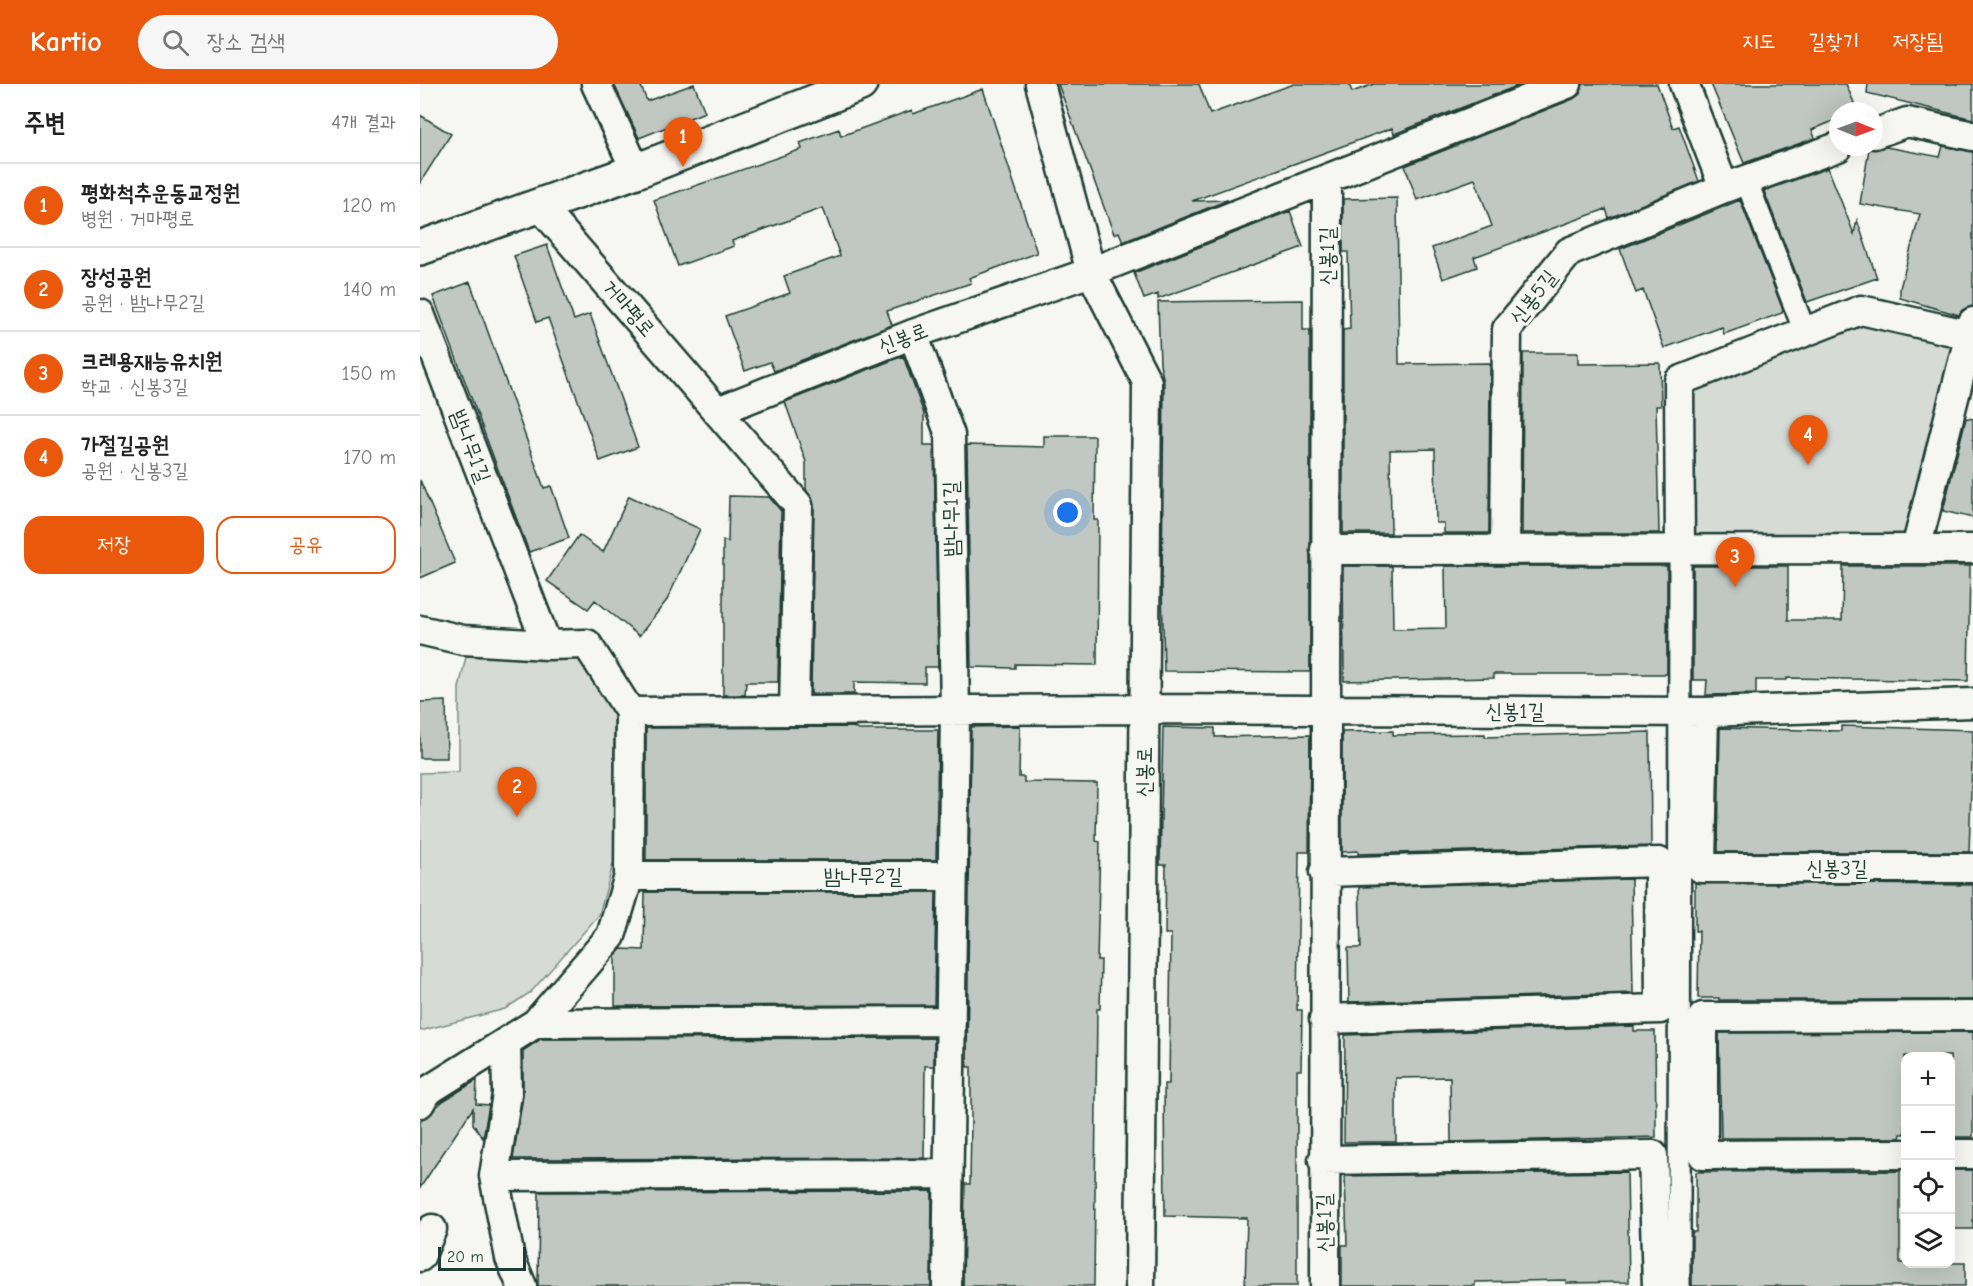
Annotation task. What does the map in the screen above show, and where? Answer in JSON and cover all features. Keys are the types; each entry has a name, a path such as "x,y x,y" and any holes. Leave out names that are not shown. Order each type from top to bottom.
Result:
{"main road":[{"path":"420,248 636,171 860,84"}],"street":[{"path":"595,84 636,171"},
{"name":"신봉로","path":"1040,84 1091,272 1147,382 1140,1286"},
{"path":"1327,179 1567,84"},
{"path":"1684,84 1735,184 1805,332"},
{"path":"1883,131 1907,122 1973,136"},
{"name":"신봉5길","path":"1505,550 1508,329 1569,252 1735,184 1829,150"},
{"name":"신봉로","path":"718,411 913,334 1091,272 1327,179"},
{"name":"신봉1길","path":"1325,1286 1323,1160 1327,179"},
{"name":"거마평로","path":"540,206 718,411"},
{"path":"1680,1286 1679,381 1861,310 1971,329 1916,549"},
{"name":"밤나무1길","path":"420,314 547,645"},
{"name":"밤나무1길","path":"913,334 950,435 954,711 952,876"},
{"path":"718,411 798,505 795,711"},
{"path":"1325,550 1973,549"},
{"path":"420,630 463,640 547,645 587,644 630,712 629,876 611,936 536,1023 426,1092 420,1103"},
{"path":"1704,712 1973,703"},
{"path":"630,712 1325,710"},
{"name":"신봉1길","path":"1325,710 1704,712"},
{"name":"신봉3길","path":"1704,712 1701,868 1973,868"},
{"path":"1324,872 1659,862 1660,1009 1324,1018"},
{"name":"밤나무2길","path":"629,876 952,876"},
{"path":"947,1286 952,876"},
{"path":"1901,1154 1703,1155 1703,1017 1973,1016"},
{"path":"536,1023 951,1021"},
{"path":"506,1042 507,1094 494,1176 510,1258 522,1286"},
{"path":"1955,1154 1973,1154"},
{"path":"1323,1160 1653,1155 1657,1286"},
{"path":"494,1176 948,1174"},
{"path":"420,1257 432,1229"}],"shaded area":[{"path":"1861,310 1970,335 1916,549 1680,551 1679,381"},
{"path":"467,652 576,655 614,715 614,861 599,915 531,992 505,1009 420,1031 420,773 459,772 459,688"}],"building":[{"path":"614,84 640,84 647,101 694,84 705,112 639,138"},
{"path":"1058,84 1199,84 1210,114 1294,84 1349,84 1352,92 1374,84 1522,84 1394,134 1392,128 1192,201 1228,200 1123,242 1119,232 1114,234"},
{"path":"1583,84 1657,84 1673,128 1679,126 1699,181 1609,218 1606,209 1474,257 1477,267 1443,279 1432,248 1492,226 1475,179 1417,200 1405,166 1573,99 1580,94"},
{"path":"1711,84 1846,84 1854,102 1829,102 1829,123 1812,130 1815,138 1744,163"},
{"path":"1868,84 1973,84 1973,119 1867,93"},
{"path":"983,89 1037,253 969,278 971,283 887,311 892,325 774,371 770,362 745,371 725,316 790,293 784,276 840,256 823,208 732,241 734,246 678,266 654,200 802,149 800,143 839,129 841,136 912,110 913,114"},
{"path":"420,115 451,134 420,183"},
{"path":"1943,146 1973,152 1973,306 1962,310 1959,315 1900,298 1900,288 1920,214 1860,204 1868,156 1883,156 1883,147 1886,147 1940,157"},
{"path":"1828,168 1854,234 1857,220 1877,278 1807,302 1764,191"},
{"path":"1397,198 1399,364 1490,363 1489,533 1444,533 1444,523 1436,523 1435,449 1390,450 1391,533 1343,533 1343,330 1350,329 1348,252 1343,252 1343,199"},
{"path":"1740,200 1783,310 1782,313 1724,334 1722,327 1664,348 1643,290 1636,293 1620,249"},
{"path":"1290,211 1303,247 1158,299 1158,294 1144,299 1134,273"},
{"path":"547,245 574,320 590,314 638,447 600,461 548,318 537,322 514,256"},
{"path":"470,282 544,488 551,486 569,538 529,552 433,296"},
{"path":"1303,300 1303,330 1310,330 1310,672 1164,671 1162,585 1164,382 1160,364 1158,302"},
{"path":"1523,353 1578,353 1578,364 1660,363 1661,406 1656,406 1659,533 1522,533"},
{"path":"903,356 924,414 924,445 934,445 938,667 925,667 925,683 854,682 854,694 811,694 814,505 806,489 806,462 785,402"},
{"path":"1966,418 1973,419 1973,518 1943,511"},
{"path":"1044,436 1095,436 1094,520 1098,520 1097,665 1015,664 1015,668 971,667 967,445 1044,447"},
{"path":"420,480 455,563 420,578"},
{"path":"629,496 700,529 667,600 639,636 595,600 588,609 547,581 579,535 603,552"},
{"path":"729,496 769,497 781,511 778,682 746,682 745,695 723,695 723,540 728,542"},
{"path":"1343,566 1392,566 1393,629 1446,628 1445,566 1667,566 1667,674 1493,674 1494,678 1344,681"},
{"path":"1693,566 1788,566 1788,620 1842,620 1843,566 1970,566 1968,681 1787,678 1787,680 1756,680 1756,694 1706,695 1707,680 1693,680"},
{"path":"446,701 447,758 420,758 420,702"},
{"path":"1020,726 1019,777 1024,777 1024,782 1097,783 1096,841 1100,842 1097,960 1101,960 1100,1009 1097,1009 1094,1286 963,1286 965,1184 970,1184 971,1121 971,1067 967,1067 971,727"},
{"path":"1841,726 1973,730 1969,852 1718,852 1720,728 1841,731"},
{"path":"853,727 859,730 938,730 936,860 646,860 646,728"},
{"path":"1163,727 1215,728 1215,737 1310,735 1309,852 1299,852 1297,1010 1302,1010 1301,1070 1297,1070 1297,1286 1245,1286 1247,1218 1165,1216 1164,1084 1169,1084 1171,934 1165,934 1166,865 1160,865"},
{"path":"1393,731 1393,735 1485,734 1485,737 1650,732 1651,846 1358,854 1358,851 1342,852 1342,732"},
{"path":"1631,879 1633,993 1349,1002 1348,948 1361,948 1359,887"},
{"path":"1695,883 1973,885 1973,1000 1719,1000 1719,998 1698,998 1699,931 1695,931"},
{"path":"645,892 936,892 934,1005 615,1006 615,956 621,949 644,950"},
{"path":"1634,1026 1634,1031 1655,1031 1656,1137 1451,1142 1450,1077 1396,1078 1396,1142 1344,1142 1345,1035"},
{"path":"1973,1032 1973,1137 1955,1137 1955,1052 1901,1052 1900,1138 1721,1138 1719,1033"},
{"path":"934,1038 934,1066 925,1066 924,1158 513,1159 523,1096 523,1051 541,1039"},
{"path":"477,1080 476,1104 489,1105 483,1138 473,1124 473,1108 420,1188 420,1122 443,1101"},
{"path":"1955,1170 1973,1170 1973,1229 1955,1229"},
{"path":"1900,1171 1901,1268 1955,1268 1955,1263 1965,1263 1965,1286 1692,1286 1692,1232 1696,1232 1696,1172"},
{"path":"1627,1172 1629,1282 1566,1283 1566,1280 1475,1282 1475,1286 1342,1286 1342,1245 1347,1245 1345,1176"},
{"path":"932,1191 931,1286 538,1286 539,1192"}],"place":[{"name":"평화척추운동교정원","path":"683,167"},
{"name":"가절길공원","path":"1808,465"},
{"name":"크레용재능유치원","path":"1735,587"},
{"name":"장성공원","path":"517,817"}]}
